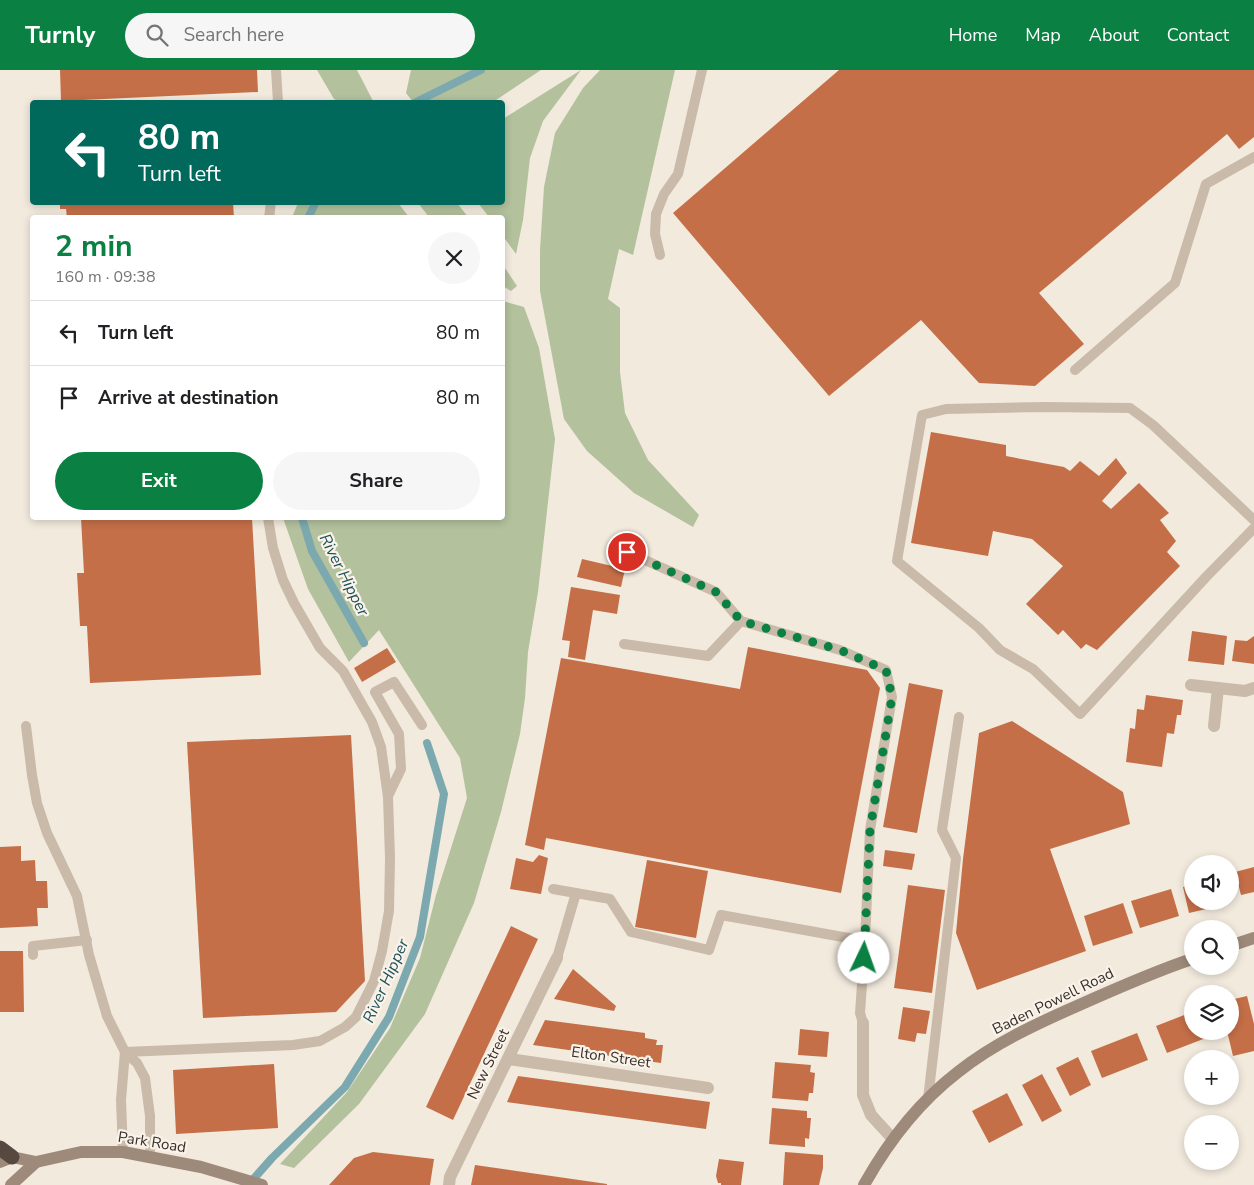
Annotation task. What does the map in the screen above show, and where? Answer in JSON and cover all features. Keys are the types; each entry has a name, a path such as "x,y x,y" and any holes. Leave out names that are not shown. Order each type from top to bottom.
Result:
{"street":[{"path":"1191,685 1245,691 1254,688"},
{"path":"1214,726 1218,688"},
{"path":"1239,943 1254,938"},
{"name":"New Street","path":"449,1185 450,1177 509,1059 556,958"},
{"name":"Baden Powell Road","path":"864,1185 892,1138 928,1099 957,1072 987,1051 1044,1020 1104,993 1184,962"},
{"path":"863,1022 863,1095 871,1115 892,1138"},
{"name":"Elton Street","path":"509,1059 708,1088"},
{"name":"Park Road","path":"4,1156 36,1162 81,1152 123,1152 201,1167 262,1185"},
{"path":"11,1185 36,1162"}],"lane":[{"path":"276,70 278,100"},
{"path":"660,255 655,234 656,214 664,194 678,174 702,70"},
{"path":"1075,370 1175,283 1206,184 1254,157"},
{"path":"1254,520 1153,425 1130,408 946,409 922,415 897,561 970,621 1000,650 1033,669 1080,714 1206,577 1254,528"},
{"path":"125,1052 293,1045 320,1041 345,1027 356,1017 374,981 390,911 388,797 381,747 372,722 343,671 320,648 294,603 283,580 273,548 268,520"},
{"path":"627,552 716,592 741,621 840,650 886,670 892,697 870,830 860,1013 863,1022"},
{"path":"624,644 708,656 741,621"},
{"path":"388,797 401,769 399,734 375,692 394,682 422,724"},
{"path":"928,1099 956,858 942,830 958,717"},
{"path":"26,726 32,775 38,803 47,833 77,896 89,955 107,1016 125,1052 137,1062 145,1078 150,1116 150,1157"},
{"path":"553,889 610,899 631,932 709,950 720,915 865,940"},
{"path":"556,958 576,893"},
{"path":"33,955 34,946 87,940"},
{"path":"123,1152 121,1100 125,1052"}],"green space":[{"path":"317,70 357,70 372,100 336,100"},
{"path":"411,70 541,70 496,100 411,100 406,93"},
{"path":"581,70 543,121 530,158 523,220 516,254 505,239 505,215 487,215 480,205 505,205 505,118"},
{"path":"600,70 675,70 633,255 619,249 608,299 620,308 620,372 625,413 648,460 699,515 693,527 634,493 587,451 564,419 540,291 540,250 544,187 555,133 583,88"},
{"path":"297,205 400,205 407,215 293,215"},
{"path":"420,205 459,205 466,215 427,215"},
{"path":"505,268 517,286 511,291 505,287"},
{"path":"505,302 524,307 539,348 555,439 538,592 528,652 520,734 501,812 474,903 425,1014 359,1104 294,1168 280,1164 347,1092 390,1028 420,958 436,895 467,798 460,758 379,630 349,662 308,589 284,520 505,520"}],"building":[{"path":"60,70 257,70 258,92 61,100"},
{"path":"839,70 1254,70 1254,137 1239,149 1227,134 1039,293 1084,344 1035,386 979,383 921,320 829,396 673,213"},
{"path":"60,205 233,205 234,215 67,215 66,209 60,209"},
{"path":"931,432 1006,445 1006,456 1064,467 1070,471 1080,461 1099,476 1116,458 1127,473 1102,501 1111,509 1139,483 1169,513 1160,520 1176,541 1167,552 1180,566 1097,650 1086,644 1081,649 1063,630 1058,635 1026,604 1063,566 1032,539 993,531 988,556 911,543"},
{"path":"81,520 252,520 261,675 90,683 87,626 80,626 77,573 84,573"},
{"path":"582,559 625,569 621,587 577,577"},
{"path":"571,587 620,595 617,614 593,610 585,660 568,657 570,641 562,640"},
{"path":"1192,631 1227,636 1224,665 1188,661"},
{"path":"1254,636 1254,664 1232,661 1235,640 1247,641"},
{"path":"748,647 867,670 880,688 841,893 546,838 544,850 525,845 561,658 740,689"},
{"path":"387,648 396,662 362,682 354,668"},
{"path":"909,683 943,690 917,833 883,827"},
{"path":"1146,695 1183,700 1181,715 1177,715 1174,734 1167,733 1162,767 1126,762 1130,728 1135,729 1137,709 1144,710"},
{"path":"1012,721 1123,792 1130,824 1050,849 1086,951 977,990 956,933 963,859 979,733"},
{"path":"351,735 365,981 336,1012 203,1018 187,742"},
{"path":"21,846 21,861 35,860 36,881 47,881 48,908 37,908 38,926 0,928 0,847"},
{"path":"885,850 915,854 912,870 883,866"},
{"path":"539,855 548,858 541,894 510,889 516,858 533,862"},
{"path":"647,860 708,871 696,938 635,927"},
{"path":"1254,867 1254,892 1241,895 1239,871"},
{"path":"908,885 945,890 932,993 894,988"},
{"path":"1171,889 1179,916 1140,928 1131,901"},
{"path":"1123,903 1133,933 1093,946 1084,916"},
{"path":"1188,910 1202,910 1189,913"},
{"path":"511,926 538,939 453,1120 426,1107"},
{"path":"0,951 23,951 24,1012 0,1012"},
{"path":"573,969 616,1006 614,1011 554,999"},
{"path":"1247,996 1254,1024 1254,1051 1239,1055 1239,1050 1232,1050 1229,1040 1239,1040 1239,998"},
{"path":"903,1007 930,1011 926,1034 917,1033 915,1042 898,1039"},
{"path":"1184,1015 1184,1040 1201,1040 1167,1053 1156,1026"},
{"path":"545,1020 645,1033 645,1038 657,1040 656,1045 663,1045 661,1063 533,1045"},
{"path":"800,1029 829,1032 827,1057 798,1055"},
{"path":"1137,1033 1148,1060 1102,1078 1091,1051"},
{"path":"1078,1057 1091,1085 1070,1096 1056,1068"},
{"path":"775,1062 811,1065 810,1072 815,1073 813,1093 809,1093 808,1101 772,1098"},
{"path":"274,1064 278,1128 176,1134 173,1070"},
{"path":"1042,1074 1062,1111 1042,1122 1022,1085"},
{"path":"518,1076 710,1102 706,1129 507,1102"},
{"path":"1007,1093 1023,1125 989,1143 972,1111"},
{"path":"772,1108 807,1111 807,1118 811,1118 809,1139 805,1138 805,1147 769,1144"},
{"path":"373,1152 434,1159 430,1185 329,1185 354,1158"},
{"path":"785,1152 823,1155 823,1168 819,1185 783,1185"},
{"path":"719,1159 744,1162 741,1185 721,1185 721,1183 718,1183 716,1176"},
{"path":"475,1165 607,1184 607,1185 471,1185"}],"waterway":[{"name":"River Hipper","path":"420,100 481,70"},
{"name":"River Hipper","path":"310,215 314,205"},
{"name":"River Hipper","path":"303,520 312,551 364,643"},
{"name":"River Hipper","path":"249,1184 272,1158 345,1087 389,1017 420,937 444,794 427,743"}],"route":[{"path":"627,552 716,592 741,621 840,650 886,670 892,697 870,830 864,958"}]}
